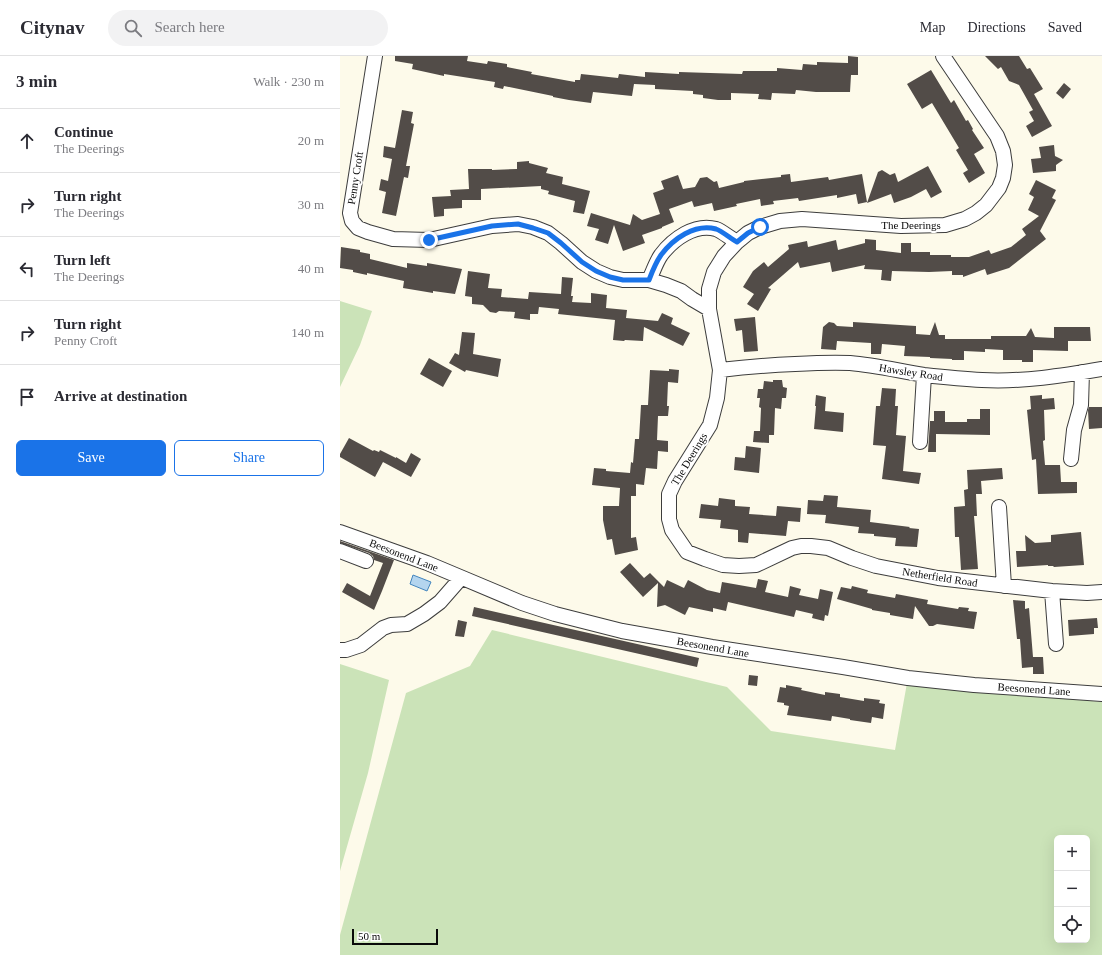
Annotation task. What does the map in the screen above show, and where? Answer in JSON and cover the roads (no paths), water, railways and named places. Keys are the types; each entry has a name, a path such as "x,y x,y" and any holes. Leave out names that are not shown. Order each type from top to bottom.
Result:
{"street":[{"name":"Penny Croft","path":"375,56 350,212 346,221 368,232 393,239 429,240 492,226 518,224 548,233 582,262 596,271 610,277 623,280 649,280"},
{"name":"The Deerings","path":"876,566 828,548 801,546 792,548 756,565 723,565 705,559 687,552 672,530 669,518 669,494 675,481 710,425 717,398 720,370 709,309 709,289 714,272 724,256 737,242 748,233 760,227 780,221 802,219 901,226 945,225 965,219 986,205 999,188 1003,178 1005,165 1003,151 997,136 990,123 943,56"},
{"path":"709,309 681,291 649,280 660,256 673,242 687,232 701,228 717,229 737,242"},
{"name":"Hawsley Road","path":"720,370 766,365 824,362 849,363 924,374 981,380 1006,380 1058,377 1102,369"},
{"path":"1071,459 1074,430 1081,405 1082,372"},
{"path":"920,442 924,374"},
{"path":"999,507 1004,586"},
{"name":"Beesonend Lane","path":"340,532 427,563 522,603 555,614 622,631 712,648 908,678 974,685 1102,694"},
{"path":"340,551 366,561"},
{"name":"Netherfield Road","path":"876,566 938,578 1004,586 1052,591 1087,593 1102,592"},
{"path":"340,650 346,650 361,645 382,628 391,625 407,624 424,614 440,602 461,578"},
{"path":"1052,591 1056,644"}],"water":[{"path":"413,575 431,582 427,591 410,584"}]}
